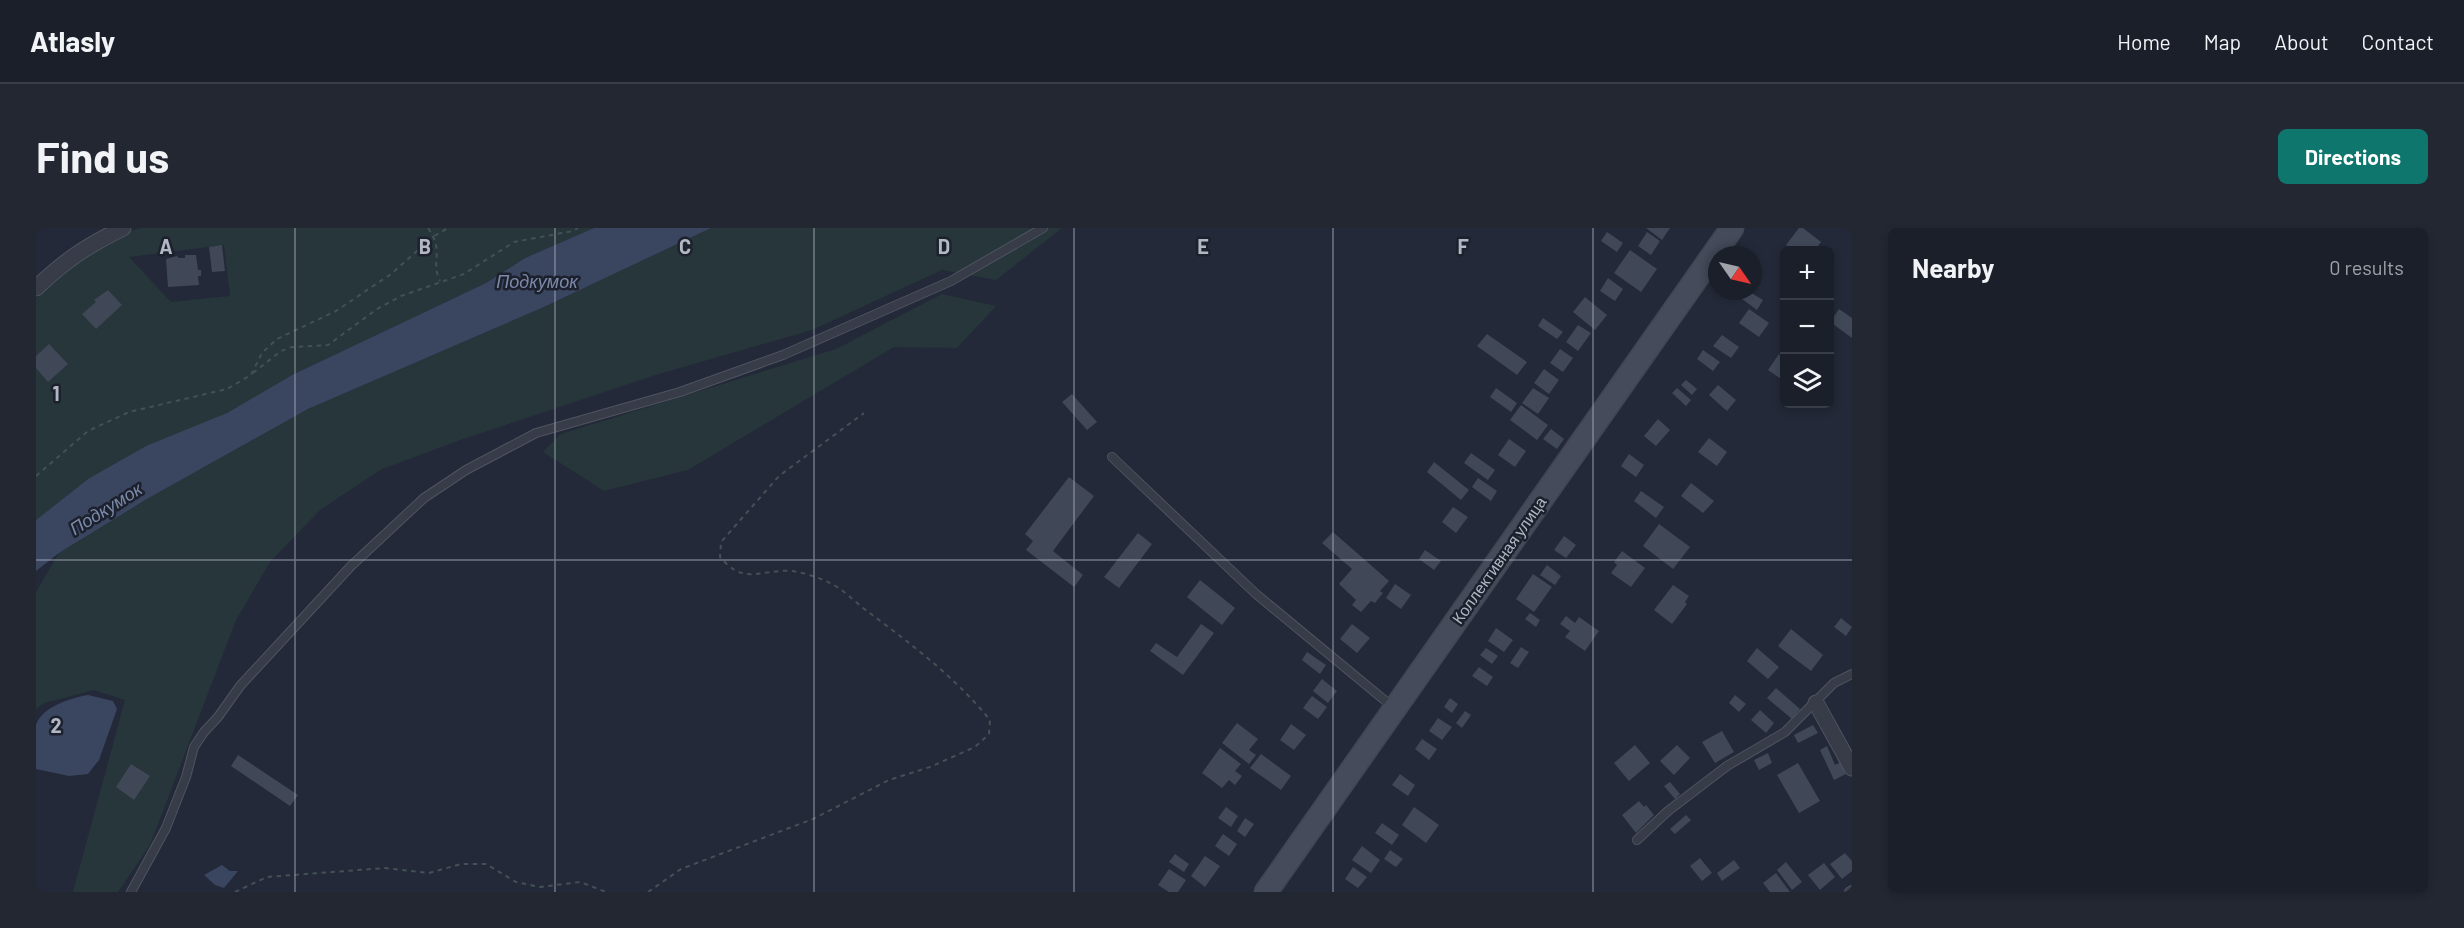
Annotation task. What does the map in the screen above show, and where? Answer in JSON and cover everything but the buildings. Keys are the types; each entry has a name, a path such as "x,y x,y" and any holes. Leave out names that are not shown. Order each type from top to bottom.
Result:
{"street":[{"path":"36,288 66,260 123,228"},
{"name":"Коллективная улица","path":"1266,892 1732,228"},
{"path":"1816,703 1852,768"}],"lane":[{"path":"131,892 166,828 186,777 194,747 204,732 246,679 351,566 424,498 466,470 536,433 680,392 783,355 951,281 1043,228"},
{"path":"1112,457 1256,594 1395,709"},
{"path":"1637,840 1668,811 1727,766 1785,732 1834,683 1852,674"}],"path":[{"path":"429,228 438,243 436,267 440,281"},
{"path":"251,375 262,353 277,339 336,311 391,273 434,236 448,228"},
{"path":"36,476 88,431 129,412 227,389 251,375 281,351 301,345 328,345 377,309 401,296 464,274 514,242 573,231 578,228"},
{"path":"648,892 681,869 813,819 889,780 930,767 975,747 989,734 990,720 973,699 831,583 783,570 760,575 744,575 729,568 720,557 721,542 779,476 864,412"},
{"path":"235,892 267,877 385,868 429,873 460,864 486,864 516,882 540,887 580,882 606,892"}],"shaded area":[{"path":"141,228 594,228 525,258 486,283 292,375 227,413 88,479 36,520 36,299 95,248 115,236","holes":["224,245 230,296 171,302 129,257"]},
{"path":"711,228 1062,228 996,280 942,270 812,330 659,374 463,439 382,469 320,510 270,562 236,620 150,845 118,892 73,892 125,700 94,690 44,703 36,709 36,592 59,553 147,499 308,409 544,307"},
{"path":"942,294 996,306 957,348 894,347 688,470 604,491 543,452 561,434 836,349"}],"water":[{"name":"Подкумок","path":"594,228 711,228 544,307 308,409 147,499 59,553 36,571 36,520 88,479 146,446 227,413 292,375 486,283 525,258"},
{"path":"88,695 113,701 117,709 99,760 88,774 69,776 36,769 36,725 39,718 58,704"},
{"path":"222,865 230,871 238,871 224,888 215,885 204,875"}]}
